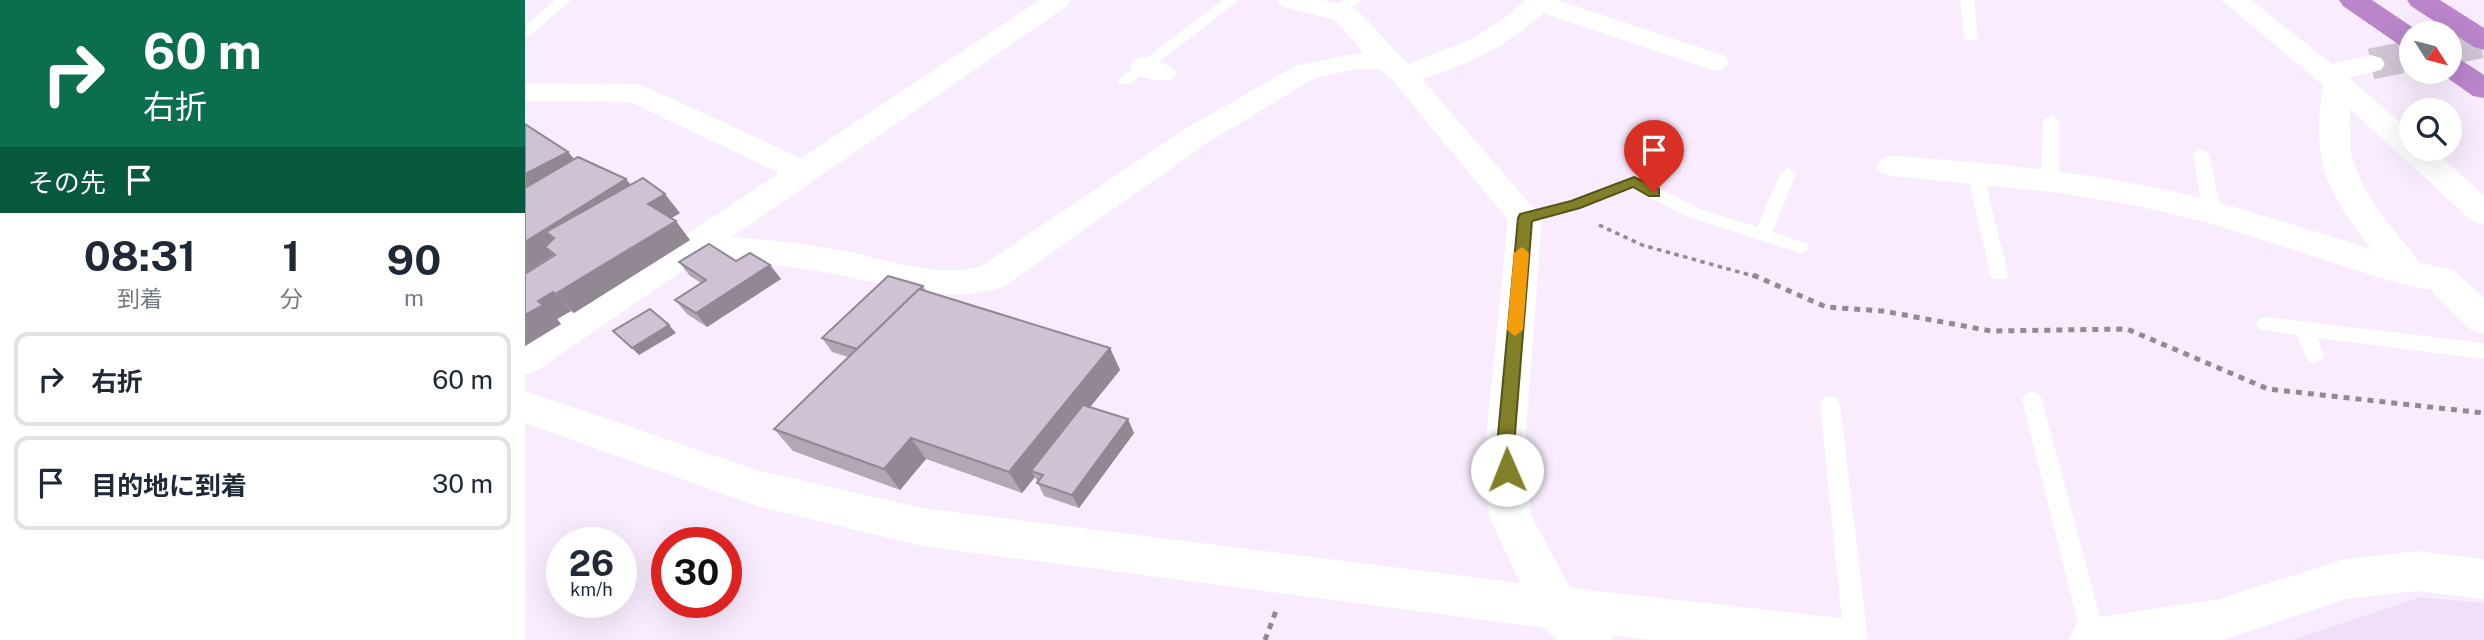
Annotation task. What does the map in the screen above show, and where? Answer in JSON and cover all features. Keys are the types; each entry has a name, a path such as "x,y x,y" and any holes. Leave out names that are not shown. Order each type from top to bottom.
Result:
{"highway":[{"path":"2353,0 2399,32"},
{"path":"2421,0 2484,41"},
{"path":"2462,74 2484,89"}],"street":[{"path":"525,360 1058,0"},
{"path":"1290,0 1346,6 1345,14 1525,218 1505,446 1510,516 1556,608 1590,640"},
{"path":"2234,0 2332,78 2399,137"},
{"path":"697,246 823,259 936,285 967,285 990,278 1196,136 1305,72 1357,60 1394,68 1434,67 1506,31 1541,1 1715,62"},
{"path":"2332,78 2371,64"},
{"path":"2332,78 2335,155 2353,198 2409,274"},
{"path":"525,92 635,93 805,172"},
{"path":"2426,161 2484,213"},
{"path":"1892,166 1975,172 2050,182 2212,212 2409,274 2441,279 2484,320"},
{"path":"525,407 757,488 922,527 1556,608 1841,640"},
{"path":"2093,640 2219,620 2345,579 2417,571 2484,579"}],"lane":[{"path":"525,33 565,0"},
{"path":"1143,73 1232,0"},
{"path":"1967,0 1971,37"},
{"path":"2050,182 2051,120"},
{"path":"2201,154 2212,212"},
{"path":"1975,172 1999,274"},
{"path":"1762,235 1788,174"},
{"path":"1525,218 1564,208 1634,182 1693,213 1800,247"},
{"path":"2266,324 2484,351"},
{"path":"2305,329 2313,355"},
{"path":"2032,400 2093,640"},
{"path":"1830,404 1856,640"}],"path":[{"path":"1564,208 1642,245 1745,272 1826,307 1883,311 1991,331 2127,329 2268,388 2484,413"}],"shaded area":[{"path":"2420,597 2484,603 2484,640 2291,640"}],"building":[{"path":"525,124 568,152 525,174"},
{"path":"578,157 626,179 525,242 525,188"},
{"path":"643,178 665,194 648,204 676,221 555,294 553,292 538,301 543,305 525,315 525,274 555,255 545,247 554,238 546,232"},
{"path":"709,244 736,261 750,253 770,265 696,313 675,300 706,280 679,262"},
{"path":"888,276 923,286 857,349 822,338"},
{"path":"919,289 1110,348 1009,472 911,438 884,469 774,429"},
{"path":"650,309 669,325 632,348 613,331"},
{"path":"1083,405 1128,419 1072,495 1037,483 1043,475 1031,471"}],"tunnel":[{"path":"2462,47 2484,42"},
{"path":"2371,64 2399,58"}],"slow traffic":[{"path":"1515,330 1522,253"}],"route":[{"path":"1507,470 1505,446 1525,218 1575,205 1634,182 1654,192"}]}
